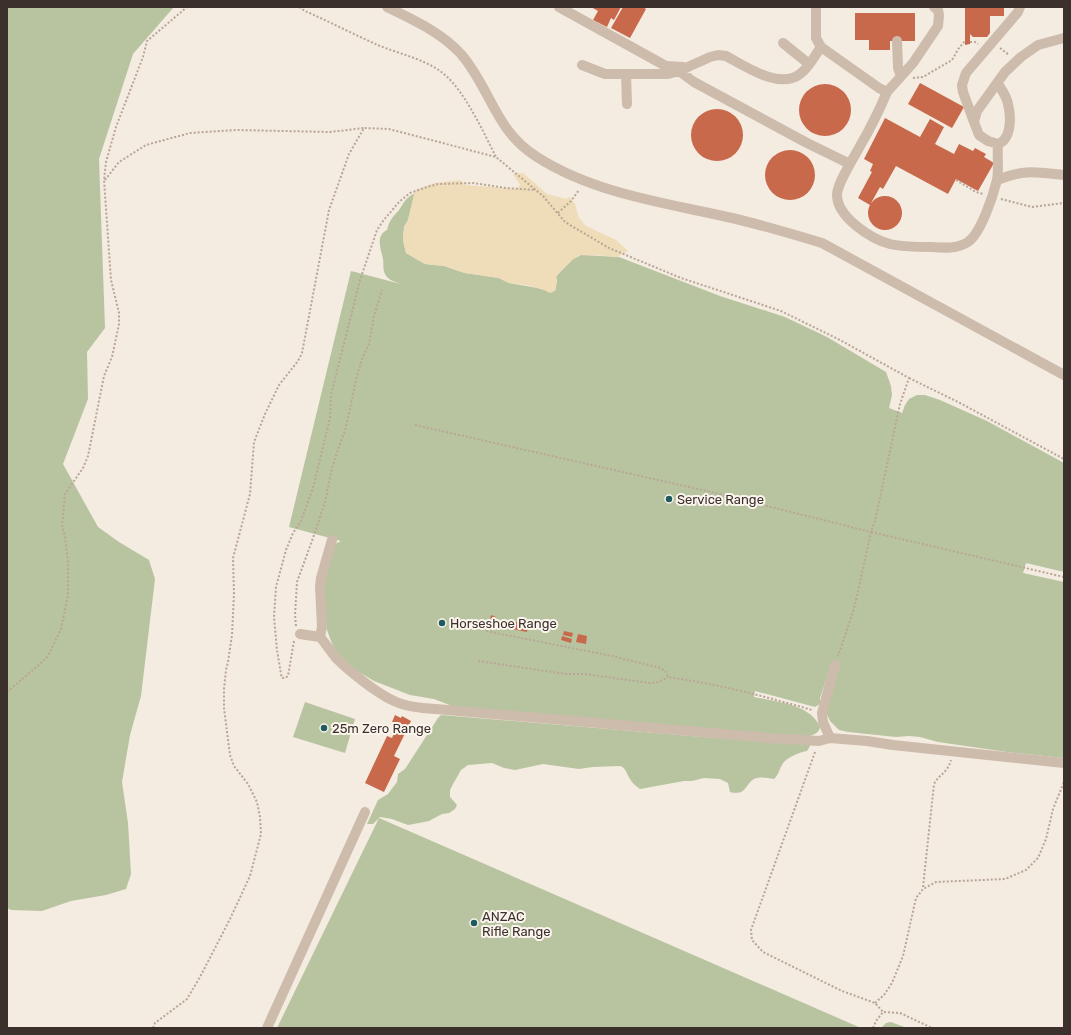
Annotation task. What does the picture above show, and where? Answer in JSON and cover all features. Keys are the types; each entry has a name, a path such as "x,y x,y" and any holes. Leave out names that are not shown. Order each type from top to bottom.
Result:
{"lane":[{"path":"387,7 436,34 450,44 460,54 481,84 506,129 524,149 537,158 570,175 630,195 733,218 789,232 822,243 1064,375"},
{"path":"559,7 664,65 677,67 689,66"},
{"path":"816,7 816,38 821,47 879,88 887,92"},
{"path":"934,7 938,10 940,15 939,23 913,63 887,92 875,119 850,164 838,190 837,198 840,208 865,232 885,242 904,246 952,247 963,245 971,239 983,222 997,180 998,144"},
{"path":"998,84 1008,104 1009,122 1007,136 1004,141 998,144 988,141 979,135 963,92 963,79 974,62 1018,12 1020,7"},
{"path":"974,122 977,111 998,84 1005,72 1012,65 1036,46 1064,38"},
{"path":"897,41 898,68 901,76"},
{"path":"783,43 809,64"},
{"path":"582,65 599,72 626,74 668,74 679,71 710,57 722,55 770,78 781,79 801,74 821,47"},
{"path":"679,71 694,82 850,164"},
{"path":"626,74 626,104"},
{"path":"997,180 1015,173 1028,171 1064,175"},
{"path":"320,637 322,627 320,586 332,540"},
{"path":"300,634 320,637 337,658 354,674 394,701 413,707 769,738 819,741 830,738 867,741 1064,763"},
{"path":"830,738 823,722 822,713 835,665"},
{"path":"267,1028 364,812"}],"path":[{"path":"7,692 48,656 61,629 68,595 66,537 62,525 64,494 83,468 88,456 104,376 112,357 118,334 118,313 111,280 104,180 106,162 112,141 143,57 147,41 187,7"},
{"path":"299,7 380,45 419,59 438,69 453,82 469,107 496,157 536,190 565,222 614,250 682,278 781,311 840,340 1064,459"},
{"path":"901,76 912,78 923,77 952,60 965,41"},
{"path":"104,180 119,162 146,145 190,133 236,130 330,132 364,128 389,129 496,157"},
{"path":"153,1028 155,1023 187,999 200,977 250,876 261,834 257,802 248,784 234,766 230,755 224,708 226,670 231,650 232,635 234,594 233,558 250,494 254,442 279,385 298,361 302,353 329,210 349,154 364,128"},
{"path":"558,213 571,201 584,180"},
{"path":"956,180 976,192 1032,207 1064,203"},
{"path":"382,290 374,316 369,344 362,359 357,376 345,431 332,468 325,502 297,582 295,620 296,627 300,634 293,645 288,676 282,678 275,639 274,602 276,587 286,550 293,533 301,521 313,488 330,418 331,395 360,280 377,230 391,211 410,193 438,184 472,183 506,188 536,190"},
{"path":"835,665 854,609 871,532 875,521 900,404 909,378"},
{"path":"415,425 711,492 871,532 1064,577"},
{"path":"486,632 612,656 661,668 666,672 668,678"},
{"path":"478,661 566,674 585,674 649,683 659,682 668,678 694,681 762,695 822,713"},
{"path":"819,741 751,930 752,940 763,952 842,991 875,1003 883,1012 900,1013 932,1028"},
{"path":"923,889 934,784 936,780 947,770 952,759 951,751"},
{"path":"875,1003 884,995 892,983 903,956 916,898 923,889 936,882 1005,880 1026,870 1038,858 1046,839 1053,809 1064,782"},
{"path":"873,1028 883,1012"}],"green space":[{"path":"7,7 174,7 133,54 99,159 105,328 87,352 88,399 63,464 98,527 149,560 155,579 141,696 130,735 122,782 128,823 131,874 126,889 106,895 71,901 42,911 11,910 7,908"},
{"name":"Service Range","path":"415,193 408,220 404,227 403,240 406,253 425,264 444,266 465,273 499,278 509,283 555,291 557,281 556,277 573,259 581,255 619,257 720,296 785,317 827,337 886,372 891,386 892,395 889,408 902,413 909,399 917,395 925,395 987,421 1064,463 1064,572 1026,563 1023,573 1064,582 1064,758 1007,752 938,742 920,737 896,737 839,730 830,721 827,714 829,671 820,698 820,704 815,707 755,691 754,697 781,702 800,708 809,713 815,719 820,727 818,731 811,736 800,737 452,706 434,699 410,695 374,681 352,668 335,650 327,630 323,581 335,544 341,541 289,527 351,271 401,284 390,280 385,275 380,239 383,233 387,230 389,223 405,201","holes":["508,620 528,624 526,631 507,628"]},
{"name":"25m Zero Range","path":"305,702 355,719 345,753 293,737"},
{"path":"441,715 715,738 809,744 810,746 807,751 786,760 774,779 762,777 754,779 745,789 736,793 730,792 728,783 720,779 704,778 640,789 632,782 625,769 619,766 579,769 543,764 515,770 504,768 492,763 468,765 461,770 450,790 450,797 457,805 455,809 449,813 442,814 429,821 408,825 392,819 380,817 373,824 367,824 378,800 388,794 397,782 398,774 405,769"},
{"name":"ANZAC Rifle Range","path":"379,818 861,1028 277,1028"},
{"path":"891,1022 907,1028 881,1028 886,1023"}],"sand":[{"path":"523,173 547,194 566,199 570,197 575,204 579,218 586,226 616,240 628,251 617,257 581,255 573,259 556,277 557,281 555,291 550,293 527,285 509,283 499,278 465,273 444,266 425,264 406,253 403,240 404,227 408,220 415,190 435,183 460,180 465,185 516,189 520,185 513,174"}],"building":[{"path":"591,7 621,7 614,20 611,18 607,27 593,20 598,11"},
{"path":"623,7 643,7 646,9 630,38 611,28"},
{"path":"965,7 1004,7 1004,16 990,16 990,33 987,37 973,37 970,34 970,44 965,45"},
{"path":"855,13 915,13 915,41 890,41 890,50 869,50 869,40 855,40"},
{"path":"920,83 964,107 952,128 908,104"},
{"path":"820,84 830,84 844,91 851,105 851,115 844,129 830,136 820,136 810,132 803,125 799,115 799,105 803,95 810,88"},
{"path":"712,109 722,109 736,116 743,130 743,140 736,154 722,161 712,161 702,157 695,150 691,140 691,130 695,120 702,113"},
{"path":"885,118 920,137 930,119 944,127 935,144 954,154 959,144 973,151 975,148 986,154 984,157 994,163 978,191 956,179 948,194 896,166 883,189 880,187 870,205 858,198 872,172 870,171 873,164 864,159"},
{"path":"795,150 800,151 808,157 814,165 814,185 808,193 800,199 785,200 780,199 772,193 766,185 765,170 766,165 772,157 780,151"},
{"path":"882,196 888,196 897,201 901,207 901,219 897,225 888,230 882,230 873,225 868,216 868,210 873,201"},
{"path":"491,615 496,617 495,621 490,620"},
{"path":"508,620 528,624 527,632 507,628"},
{"path":"564,631 573,633 572,637 563,635"},
{"path":"578,634 587,636 586,644 576,642"},
{"path":"562,636 572,639 571,643 561,640"},
{"path":"395,715 401,718 402,716 411,721 394,756 400,759 384,792 365,783 387,736 392,738 398,724 392,722"}],"place":[{"name":"Service Range","path":"669,499"},
{"name":"Horseshoe Range","path":"442,623"},
{"name":"25m Zero Range","path":"324,728"},
{"name":"ANZAC Rifle Range","path":"474,923"}]}
